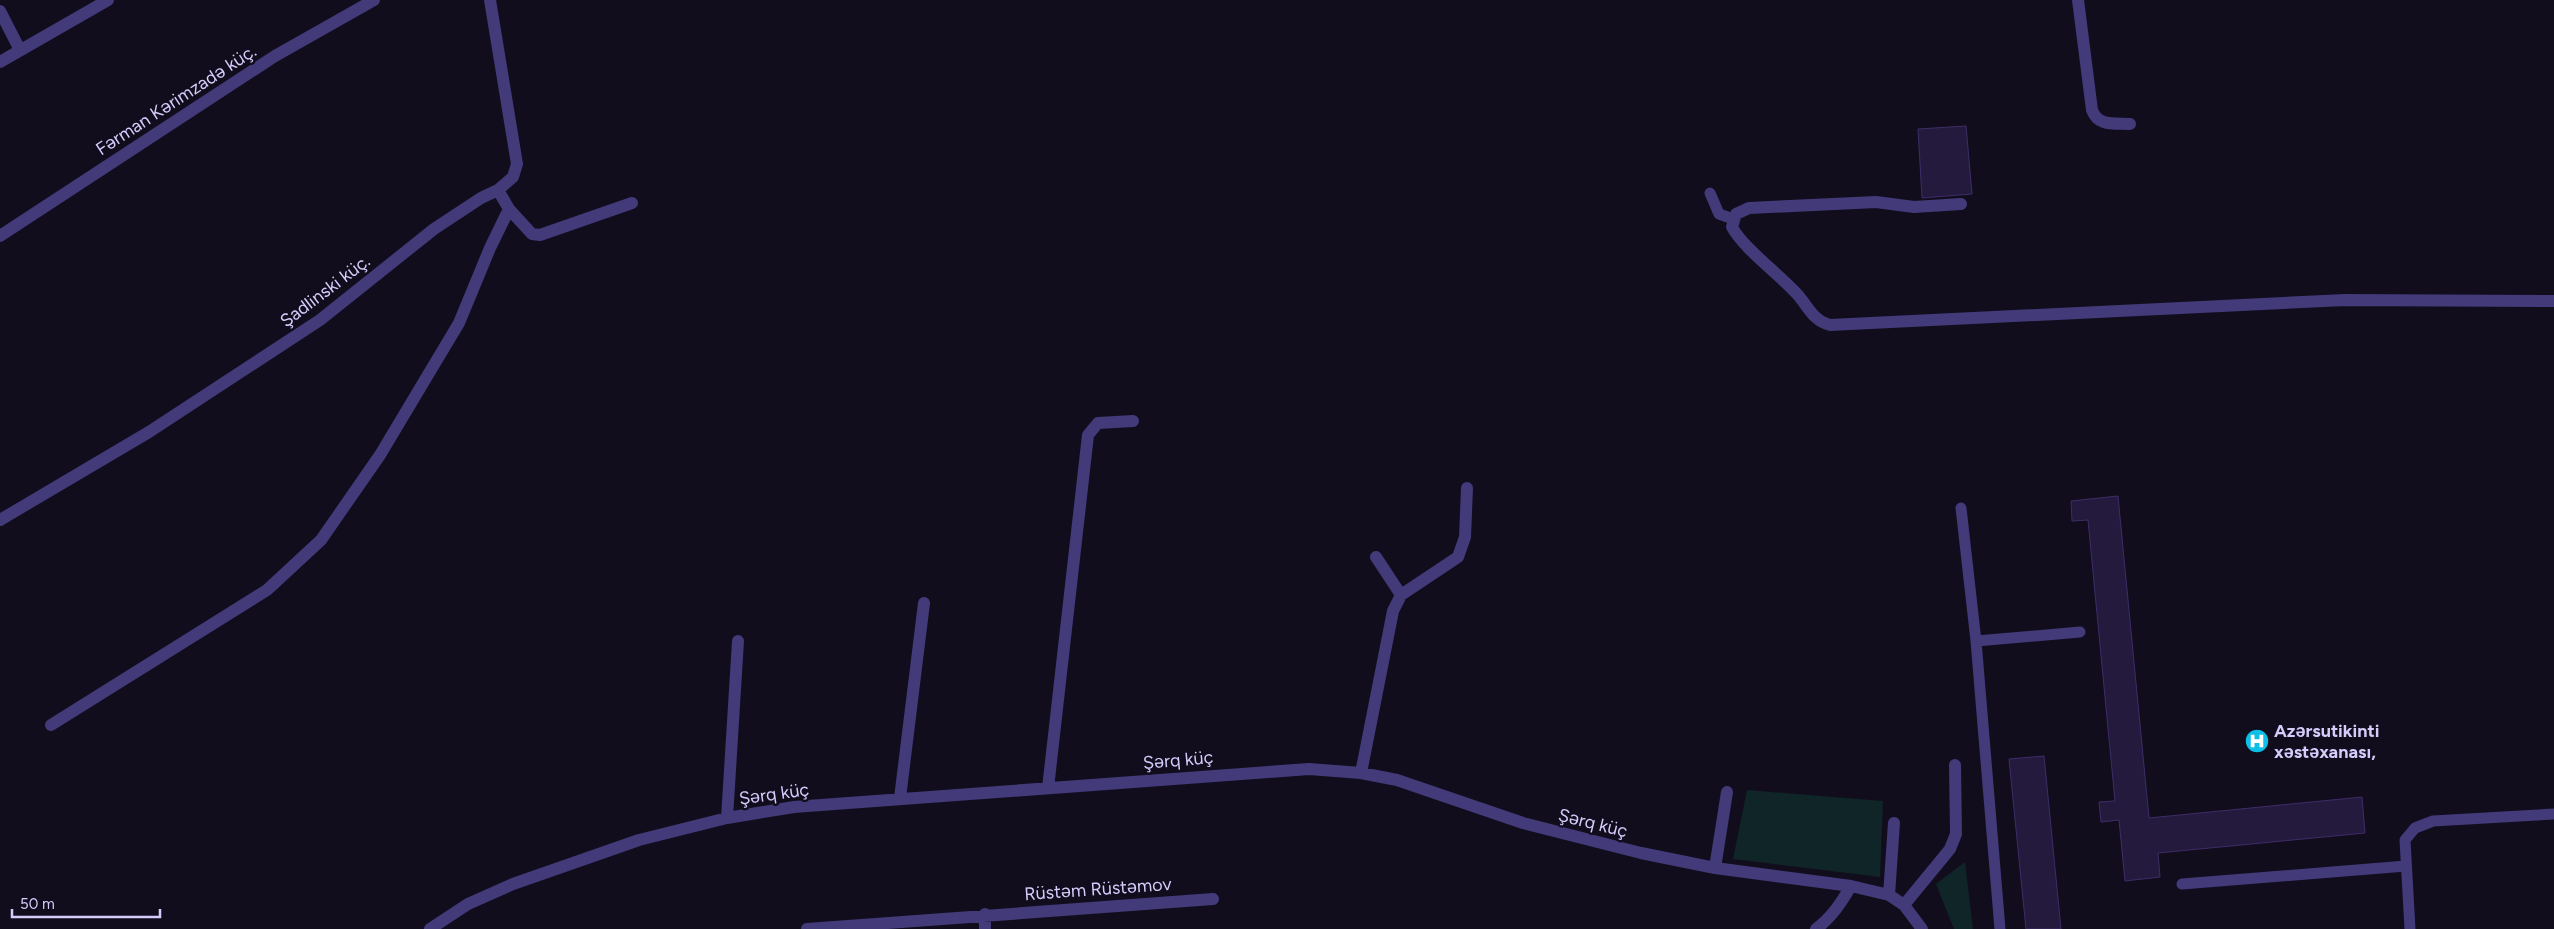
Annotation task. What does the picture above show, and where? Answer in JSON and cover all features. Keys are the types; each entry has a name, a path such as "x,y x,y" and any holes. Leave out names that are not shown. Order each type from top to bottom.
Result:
{"street":[{"path":"0,62 108,0"},
{"name":"Fərman Kərimzadə küç.","path":"0,236 276,56 374,0"},
{"name":"Şadlinski küç.","path":"0,520 148,432 320,320 434,229 481,198 498,190 512,177 517,164 490,0"},
{"path":"2078,0 2092,110 2095,118 2102,122 2130,124"},
{"path":"0,11 20,50"},
{"path":"498,190 509,209 532,234 540,235 632,203"},
{"path":"1962,204 1914,207 1876,202 1749,208 1743,209 1732,219 1732,227 1736,235 1798,295 1814,318 1830,324 2345,300 2554,301"},
{"path":"51,725 267,590 321,540 380,455 459,323 490,248 509,209"},
{"path":"1048,788 1088,435 1098,422 1133,421"},
{"path":"1361,772 1393,612 1401,595 1458,557 1466,537 1467,488"},
{"path":"1376,557 1401,595"},
{"path":"900,798 924,603"},
{"path":"727,818 738,642"},
{"path":"1904,904 1950,850 1956,834 1955,765"},
{"name":"Şərq küç","path":"430,929 468,904 513,884 639,840 727,818 794,807 900,798 1309,769 1361,772 1397,780 1564,835 1715,868 1851,886 1889,895 1904,904 1922,929"},
{"path":"1715,868 1727,792"},
{"path":"1889,895 1894,823"},
{"path":"1816,929 1829,919 1851,886"},
{"name":"Rüstəm Rüstəmov","path":"808,929 986,914 1213,899"},
{"path":"985,929 986,914"}],"lane":[{"path":"1710,192 1719,214 1732,219"},
{"path":"1961,508 1976,641 2000,929"},
{"path":"1976,641 2080,632"},
{"path":"2410,929 2406,840 2415,828 2433,821 2554,814"},
{"path":"2182,884 2406,866"}],"green space":[{"path":"1747,790 1883,801 1880,877 1733,859"},
{"path":"1965,862 1973,929 1954,929 1936,884"}],"building":[{"path":"1966,126 1972,194 1922,198 1918,129"},
{"path":"2118,496 2149,818 2362,797 2365,833 2158,853 2160,877 2125,881 2119,820 2101,822 2099,802 2115,801 2088,520 2072,521 2071,501"},
{"path":"2044,756 2061,929 2026,929 2009,759"}],"place":[{"name":"Azərsutikinti xəstəxanası,","path":"2257,741"}]}
